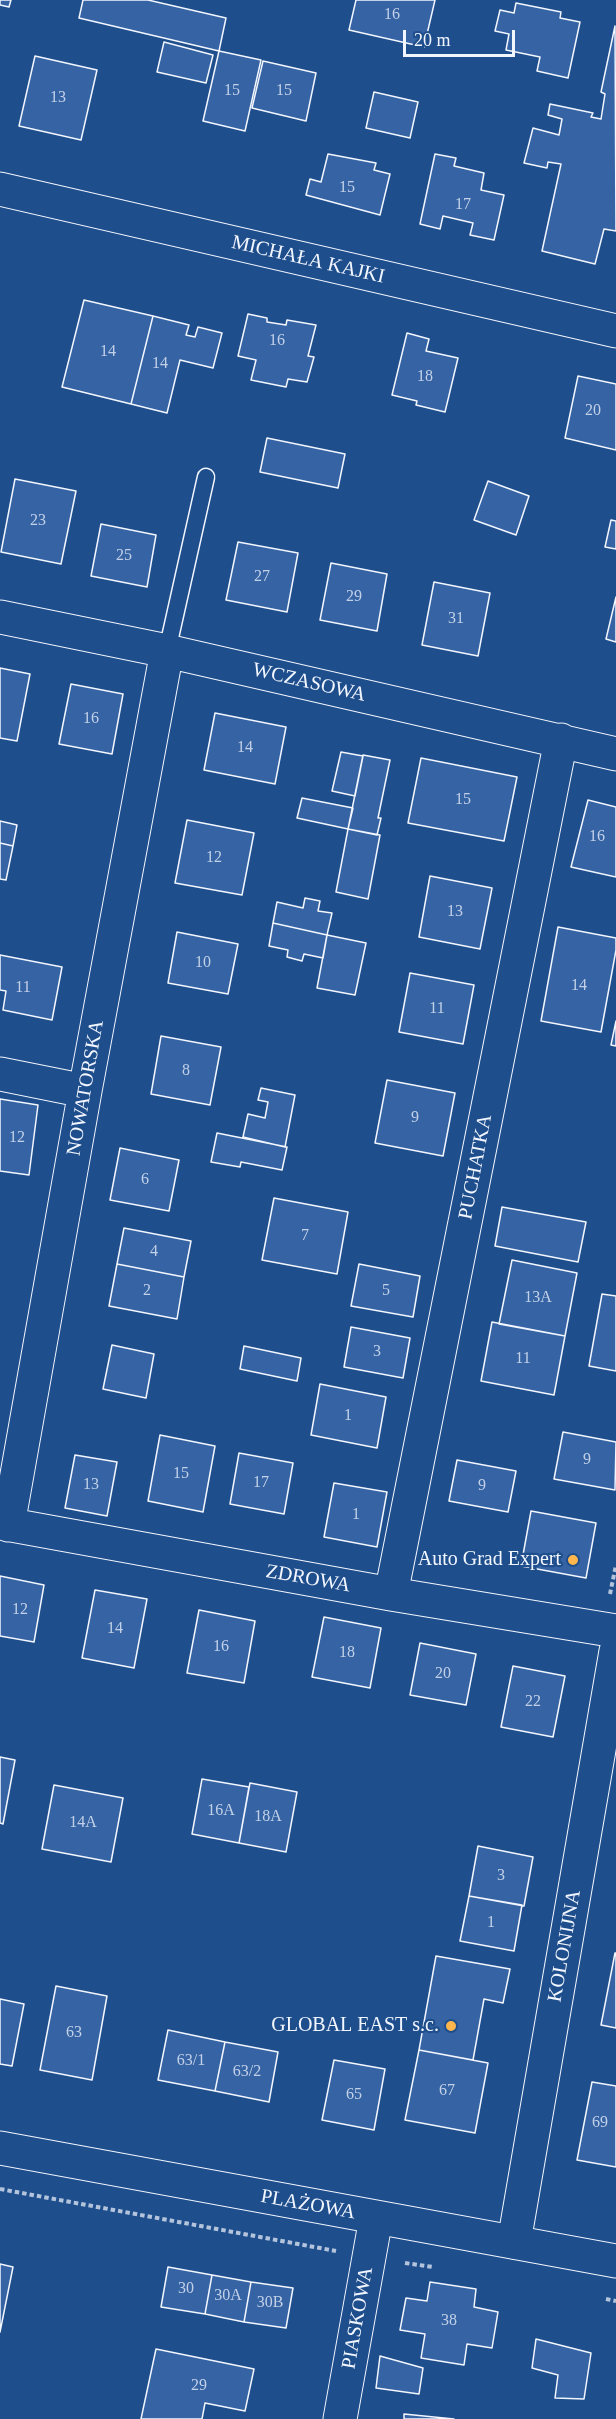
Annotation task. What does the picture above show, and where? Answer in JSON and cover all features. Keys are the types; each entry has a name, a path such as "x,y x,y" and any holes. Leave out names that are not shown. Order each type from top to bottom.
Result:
{"street":[{"name":"MICHAŁA KAJKI","path":"0,189 616,331"},
{"name":"WCZASOWA","path":"0,617 167,651 616,754"},
{"name":"NOWATORSKA","path":"4,1524 167,651"},
{"name":"PUCHATKA","path":"391,1594 561,740"},
{"path":"0,1074 85,1091"},
{"name":"ZDROWA","path":"4,1524 391,1594 616,1630"},
{"name":"KOLONIJNA","path":"514,2242 616,1651"},
{"name":"PLAŻOWA","path":"0,2148 616,2261"},
{"name":"PIASKOWA","path":"340,2419 376,2218"}],"lane":[{"path":"167,651 206,477"}],"path":[{"path":"0,2189 436,2268"},
{"path":"605,2299 616,2301"}],"building":[{"path":"0,0 11,0 9,7 0,5"},
{"path":"83,0 148,0 226,18 219,51 79,18"},
{"path":"356,0 435,0 424,47 349,30"},
{"path":"516,3 561,12 560,18 580,22 568,78 537,71 540,57 506,50 509,34 495,31 500,10 514,13"},
{"path":"615,26 616,231 604,229 595,264 542,251 561,164 548,162 547,168 524,163 533,128 559,135 562,119 548,115 550,104 593,113 591,117 601,119 605,94 601,92"},
{"path":"164,42 213,55 206,83 157,72"},
{"path":"219,51 261,60 245,131 203,121"},
{"path":"35,56 97,70 81,140 19,126"},
{"path":"263,61 316,73 306,121 252,108"},
{"path":"374,92 418,102 410,138 366,128"},
{"path":"328,154 376,163 374,170 390,174 380,215 306,195 310,179 321,182"},
{"path":"435,154 456,158 454,166 484,173 481,190 504,195 494,240 470,235 473,223 443,216 440,229 420,224"},
{"path":"84,300 153,316 131,404 62,387"},
{"path":"248,314 267,318 267,322 286,325 287,320 316,325 308,356 314,357 307,382 288,379 286,387 251,380 256,360 238,356"},
{"path":"153,316 189,325 186,335 195,337 198,327 222,333 213,368 180,360 167,413 131,404"},
{"path":"407,333 429,339 426,351 458,358 445,412 416,405 417,401 392,395"},
{"path":"578,376 616,384 616,450 565,438"},
{"path":"267,438 345,454 338,488 260,472"},
{"path":"15,479 76,491 61,564 1,552"},
{"path":"488,481 529,496 516,535 474,520"},
{"path":"611,520 616,521 616,549 605,547"},
{"path":"101,524 156,535 147,587 91,576"},
{"path":"238,542 298,553 287,612 226,600"},
{"path":"331,563 387,574 377,631 320,620"},
{"path":"434,582 490,593 478,656 422,645"},
{"path":"616,597 616,642 606,639"},
{"path":"0,668 30,674 17,741 0,738"},
{"path":"71,684 123,694 112,754 59,744"},
{"path":"215,713 286,727 275,784 204,770"},
{"path":"341,752 363,756 355,796 332,791"},
{"path":"363,755 390,760 378,818 381,818 377,835 348,829"},
{"path":"421,758 517,777 504,841 408,823"},
{"path":"302,798 353,808 348,829 297,818"},
{"path":"588,800 616,807 616,877 571,867"},
{"path":"187,820 254,833 242,895 175,883"},
{"path":"0,821 17,825 13,846 0,843"},
{"path":"348,829 380,835 368,899 336,892"},
{"path":"0,843 13,846 6,880 0,879"},
{"path":"430,876 492,888 480,949 419,937"},
{"path":"305,898 320,901 318,911 332,913 327,935 273,923 277,902 303,908"},
{"path":"273,923 327,935 323,958 304,954 302,961 287,957 288,950 269,946"},
{"path":"558,927 616,938 616,950 601,1032 541,1021"},
{"path":"177,932 238,944 228,994 168,983"},
{"path":"327,935 366,943 355,995 317,988"},
{"path":"0,955 62,967 52,1020 3,1010 6,991 0,990"},
{"path":"410,973 474,985 463,1044 399,1032"},
{"path":"616,1021 616,1046 611,1045"},
{"path":"161,1036 221,1047 210,1105 151,1094"},
{"path":"387,1080 455,1093 443,1156 375,1143"},
{"path":"261,1088 295,1095 285,1147 243,1137 248,1114 265,1118 268,1102 258,1100"},
{"path":"0,1099 38,1105 29,1175 0,1171"},
{"path":"217,1133 287,1147 282,1170 241,1162 240,1167 211,1162"},
{"path":"120,1148 179,1160 169,1211 110,1200"},
{"path":"274,1198 348,1212 337,1274 262,1260"},
{"path":"502,1207 586,1222 578,1262 495,1246"},
{"path":"124,1228 191,1241 184,1277 117,1264"},
{"path":"512,1260 577,1273 565,1336 499,1324"},
{"path":"117,1264 184,1277 177,1319 109,1306"},
{"path":"359,1264 420,1276 413,1317 351,1306"},
{"path":"602,1294 616,1296 616,1371 589,1366"},
{"path":"492,1322 565,1336 554,1395 481,1381"},
{"path":"351,1327 410,1338 403,1378 344,1367"},
{"path":"112,1345 154,1354 146,1398 103,1389"},
{"path":"244,1346 301,1358 297,1381 240,1369"},
{"path":"320,1384 386,1397 377,1448 311,1435"},
{"path":"563,1432 616,1442 615,1490 554,1479"},
{"path":"160,1435 215,1446 203,1512 148,1501"},
{"path":"239,1453 293,1463 284,1514 230,1504"},
{"path":"75,1455 117,1462 107,1516 65,1508"},
{"path":"457,1460 516,1471 508,1512 449,1501"},
{"path":"334,1483 387,1492 377,1547 324,1537"},
{"path":"531,1511 596,1523 586,1578 521,1566"},
{"path":"0,1576 44,1585 34,1642 0,1636"},
{"path":"95,1590 147,1599 134,1668 82,1658"},
{"path":"199,1610 255,1621 244,1683 187,1673"},
{"path":"324,1617 381,1628 370,1688 312,1677"},
{"path":"420,1643 476,1654 466,1705 410,1695"},
{"path":"513,1666 565,1676 553,1737 501,1727"},
{"path":"0,1757 15,1760 3,1824 0,1823"},
{"path":"202,1779 249,1787 239,1843 192,1834"},
{"path":"250,1783 297,1792 286,1852 239,1843"},
{"path":"54,1785 123,1798 111,1862 42,1849"},
{"path":"478,1846 533,1857 524,1906 469,1896"},
{"path":"469,1896 522,1905 514,1951 460,1941"},
{"path":"616,1953 616,2028 601,2025"},
{"name":"GLOBAL EAST s.c.","path":"436,1956 510,1969 503,2003 484,1999 473,2060 419,2050"},
{"path":"56,1986 107,1996 92,2080 40,2070"},
{"path":"0,1999 24,2004 12,2066 0,2064"},
{"path":"168,2030 225,2042 215,2091 158,2080"},
{"path":"225,2042 278,2052 269,2102 215,2091"},
{"path":"419,2050 488,2063 475,2133 405,2120"},
{"path":"334,2060 385,2069 374,2130 322,2120"},
{"path":"592,2082 616,2086 616,2167 577,2160"},
{"path":"0,2264 13,2267 0,2332"},
{"path":"168,2267 212,2275 205,2314 161,2307"},
{"path":"212,2275 251,2282 244,2322 205,2314"},
{"path":"251,2282 293,2288 286,2328 244,2322"},
{"path":"430,2282 476,2289 474,2307 498,2312 492,2348 467,2344 464,2365 421,2358 425,2334 400,2330 406,2298 427,2301"},
{"path":"536,2339 591,2353 584,2399 555,2398 558,2375 532,2368"},
{"path":"156,2349 254,2369 245,2411 205,2403 202,2419 141,2419"},
{"path":"380,2356 423,2368 419,2394 376,2388"},
{"path":"404,2414 454,2419 404,2419"}],"place":[{"name":"Auto Grad Expert","path":"573,1560"},
{"name":"GLOBAL EAST s.c.","path":"451,2026"}]}
